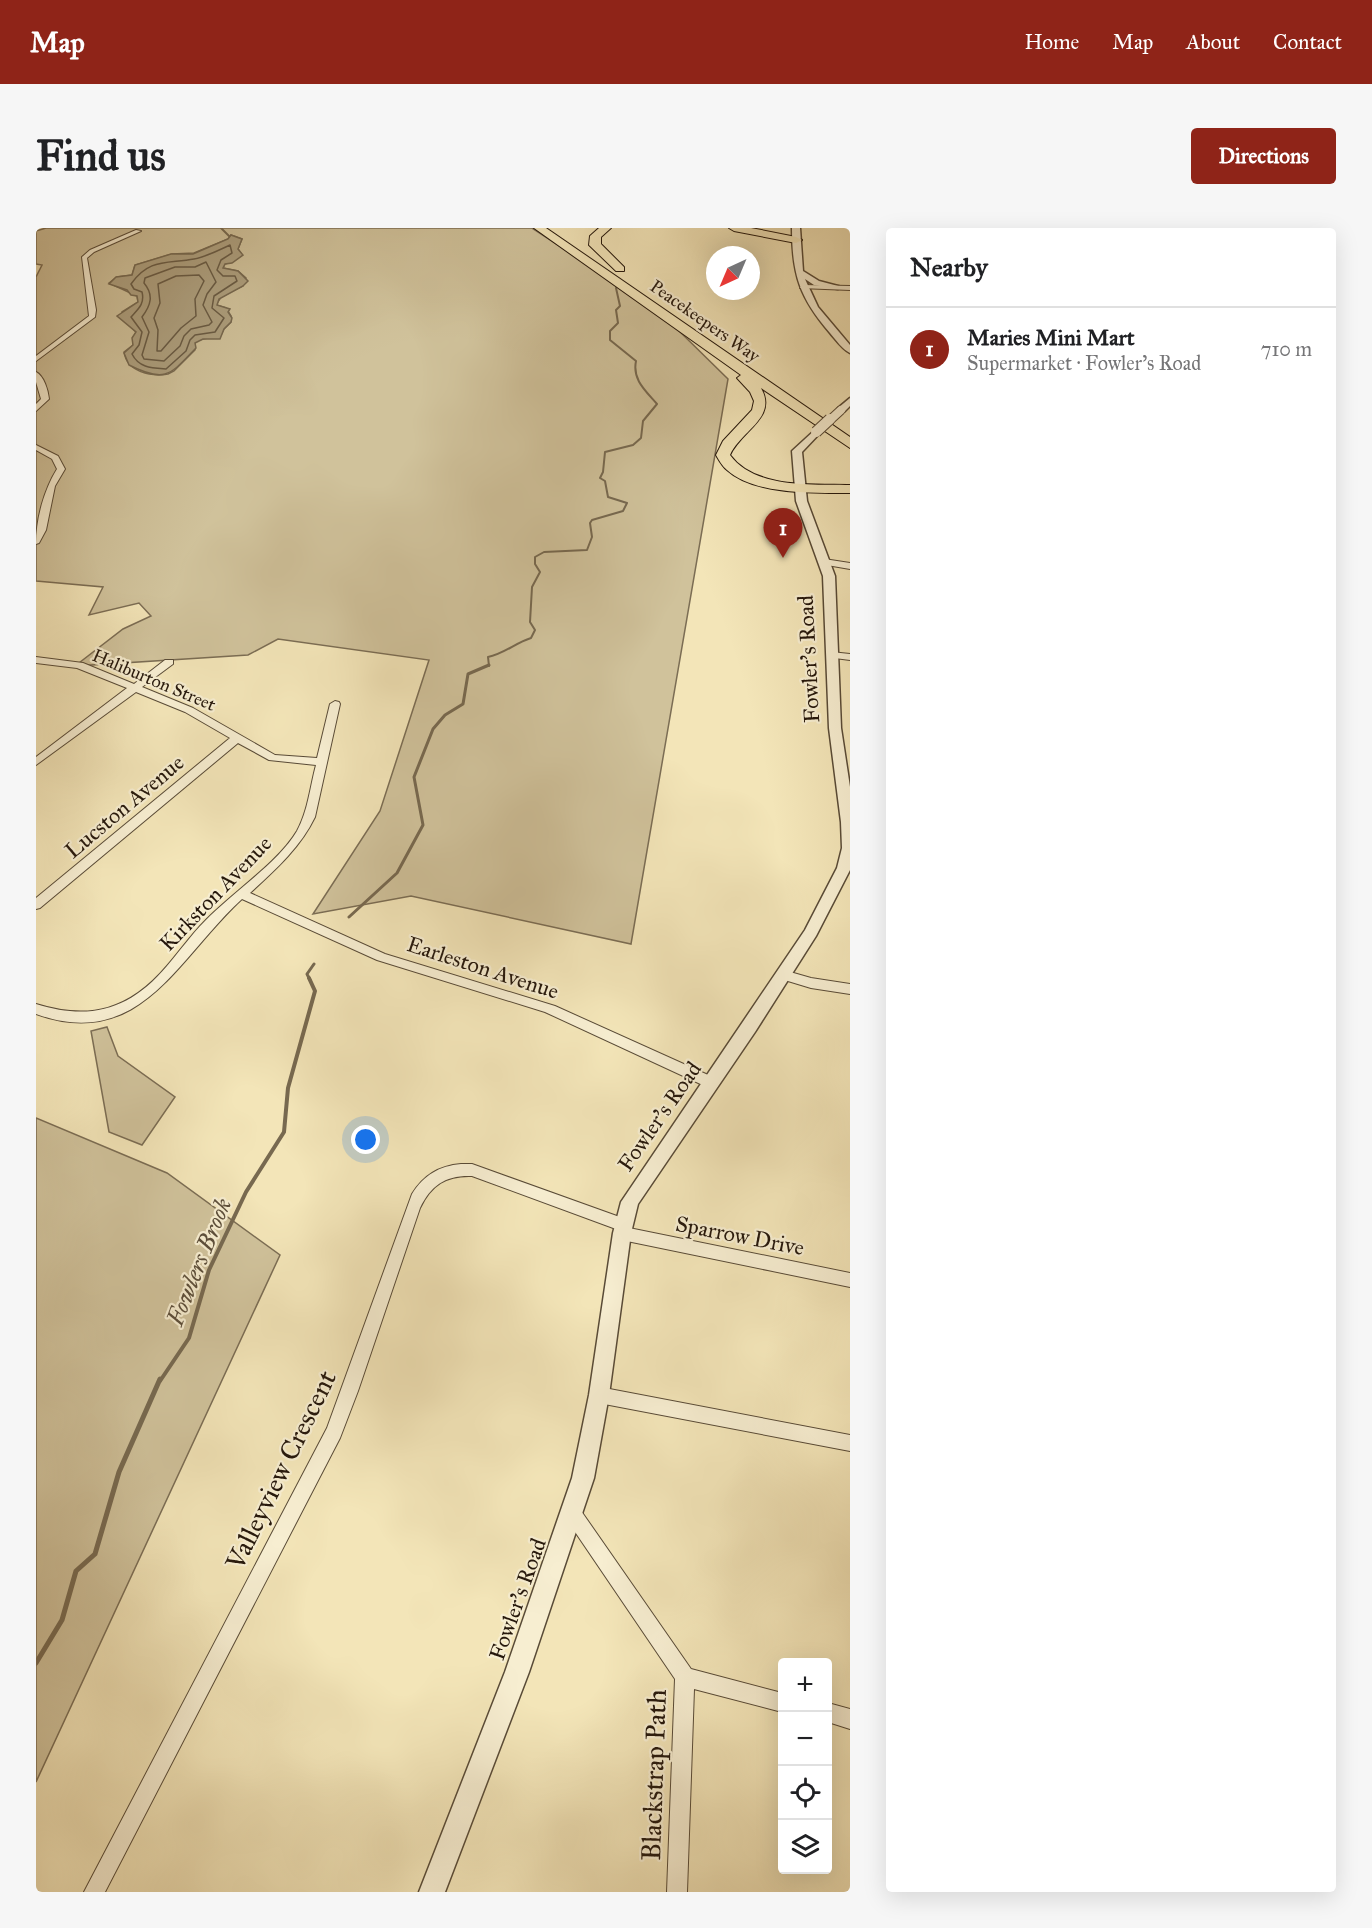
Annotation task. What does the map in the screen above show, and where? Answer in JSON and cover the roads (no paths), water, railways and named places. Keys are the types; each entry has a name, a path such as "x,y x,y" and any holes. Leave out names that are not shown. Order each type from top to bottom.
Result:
{"highway":[{"name":"Peacekeepers Way","path":"539,228 850,444"},
{"name":"Peacekeepers Way","path":"552,228 850,429"},
{"path":"606,228 595,240 597,250 637,285"},
{"path":"734,228 796,240"},
{"path":"693,335 747,380 759,394 761,401 758,413 725,448 723,455 726,461 739,472 751,477 797,487 850,489"}],"street":[{"path":"796,228 801,287 808,301 849,347"},
{"path":"36,359 92,316 92,304 83,261 92,251 138,231"},
{"path":"798,272 817,283 838,287"},
{"path":"801,287 850,288"},
{"path":"808,301 821,291 838,287"},
{"path":"36,374 45,399 36,409"},
{"name":"Fowler's Road","path":"432,1892 517,1672 573,1514 583,1478 599,1395 623,1229 630,1202 783,975 829,900 844,868 849,848 847,775 836,728 829,576 806,523 797,487 797,451 850,401"},
{"path":"36,447 54,456 61,465 51,486 40,537 36,541"},
{"path":"824,562 850,566"},
{"path":"831,655 850,657"},
{"name":"Haliburton Street","path":"36,660 79,665 198,714 273,758 322,762"},
{"path":"36,762 169,662"},
{"name":"Kirkston Avenue","path":"36,1009 56,1016 91,1017 108,1013 141,998 155,987 209,923 301,834 309,817 335,704"},
{"name":"Lucston Avenue","path":"36,905 237,738"},
{"name":"Earleston Avenue","path":"241,894 381,957 550,1009 712,1083"},
{"path":"783,975 850,989"},
{"name":"Valleyview Crescent","path":"94,1892 334,1432 422,1188 432,1178 447,1171 472,1170 623,1229"},
{"name":"Sparrow Drive","path":"623,1229 850,1280"},
{"path":"599,1395 850,1443"},
{"name":"Blackstrap Path","path":"573,1514 685,1677 677,1892"},
{"path":"685,1677 778,1701"},
{"path":"832,1714 850,1719"}],"water":[{"path":"231,235 242,239 238,249 243,255 232,263 225,264 223,268 238,271 248,281 219,299 217,305 230,309 228,312 232,318 220,339 203,339 195,343 196,348 174,370 160,375 141,371 129,365 124,353 133,345 132,338 136,332 117,316 138,302 137,296 109,284 116,277 132,275 135,265 171,254 193,254 228,239"}],"waterway":[{"path":"221,228 229,236"},
{"name":"Fowlers Brook","path":"489,665 488,657 531,638 535,630 530,622 532,587 540,572 535,564 535,557 544,552 587,550 592,537 590,523 592,520 623,511 627,503 608,497 605,481 600,478 603,472 605,452 633,445 641,438 643,421 657,404 638,380 636,361 610,340 610,331 618,323 616,310 620,306 616,288"},
{"name":"Fowlers Brook","path":"349,917 397,873 423,825 414,777 433,729 445,715 463,704 468,674 489,665"},
{"name":"Fowlers Brook","path":"309,978 307,974 314,964"},
{"name":"Fowlers Brook","path":"160,1381 189,1338 209,1270 246,1192 284,1132 288,1088 315,991 309,978"},
{"name":"Fowlers Brook","path":"36,1663 62,1620 76,1571 95,1554 119,1472 160,1379"}],"place":[{"name":"Maries Mini Mart","path":"783,558"}]}
